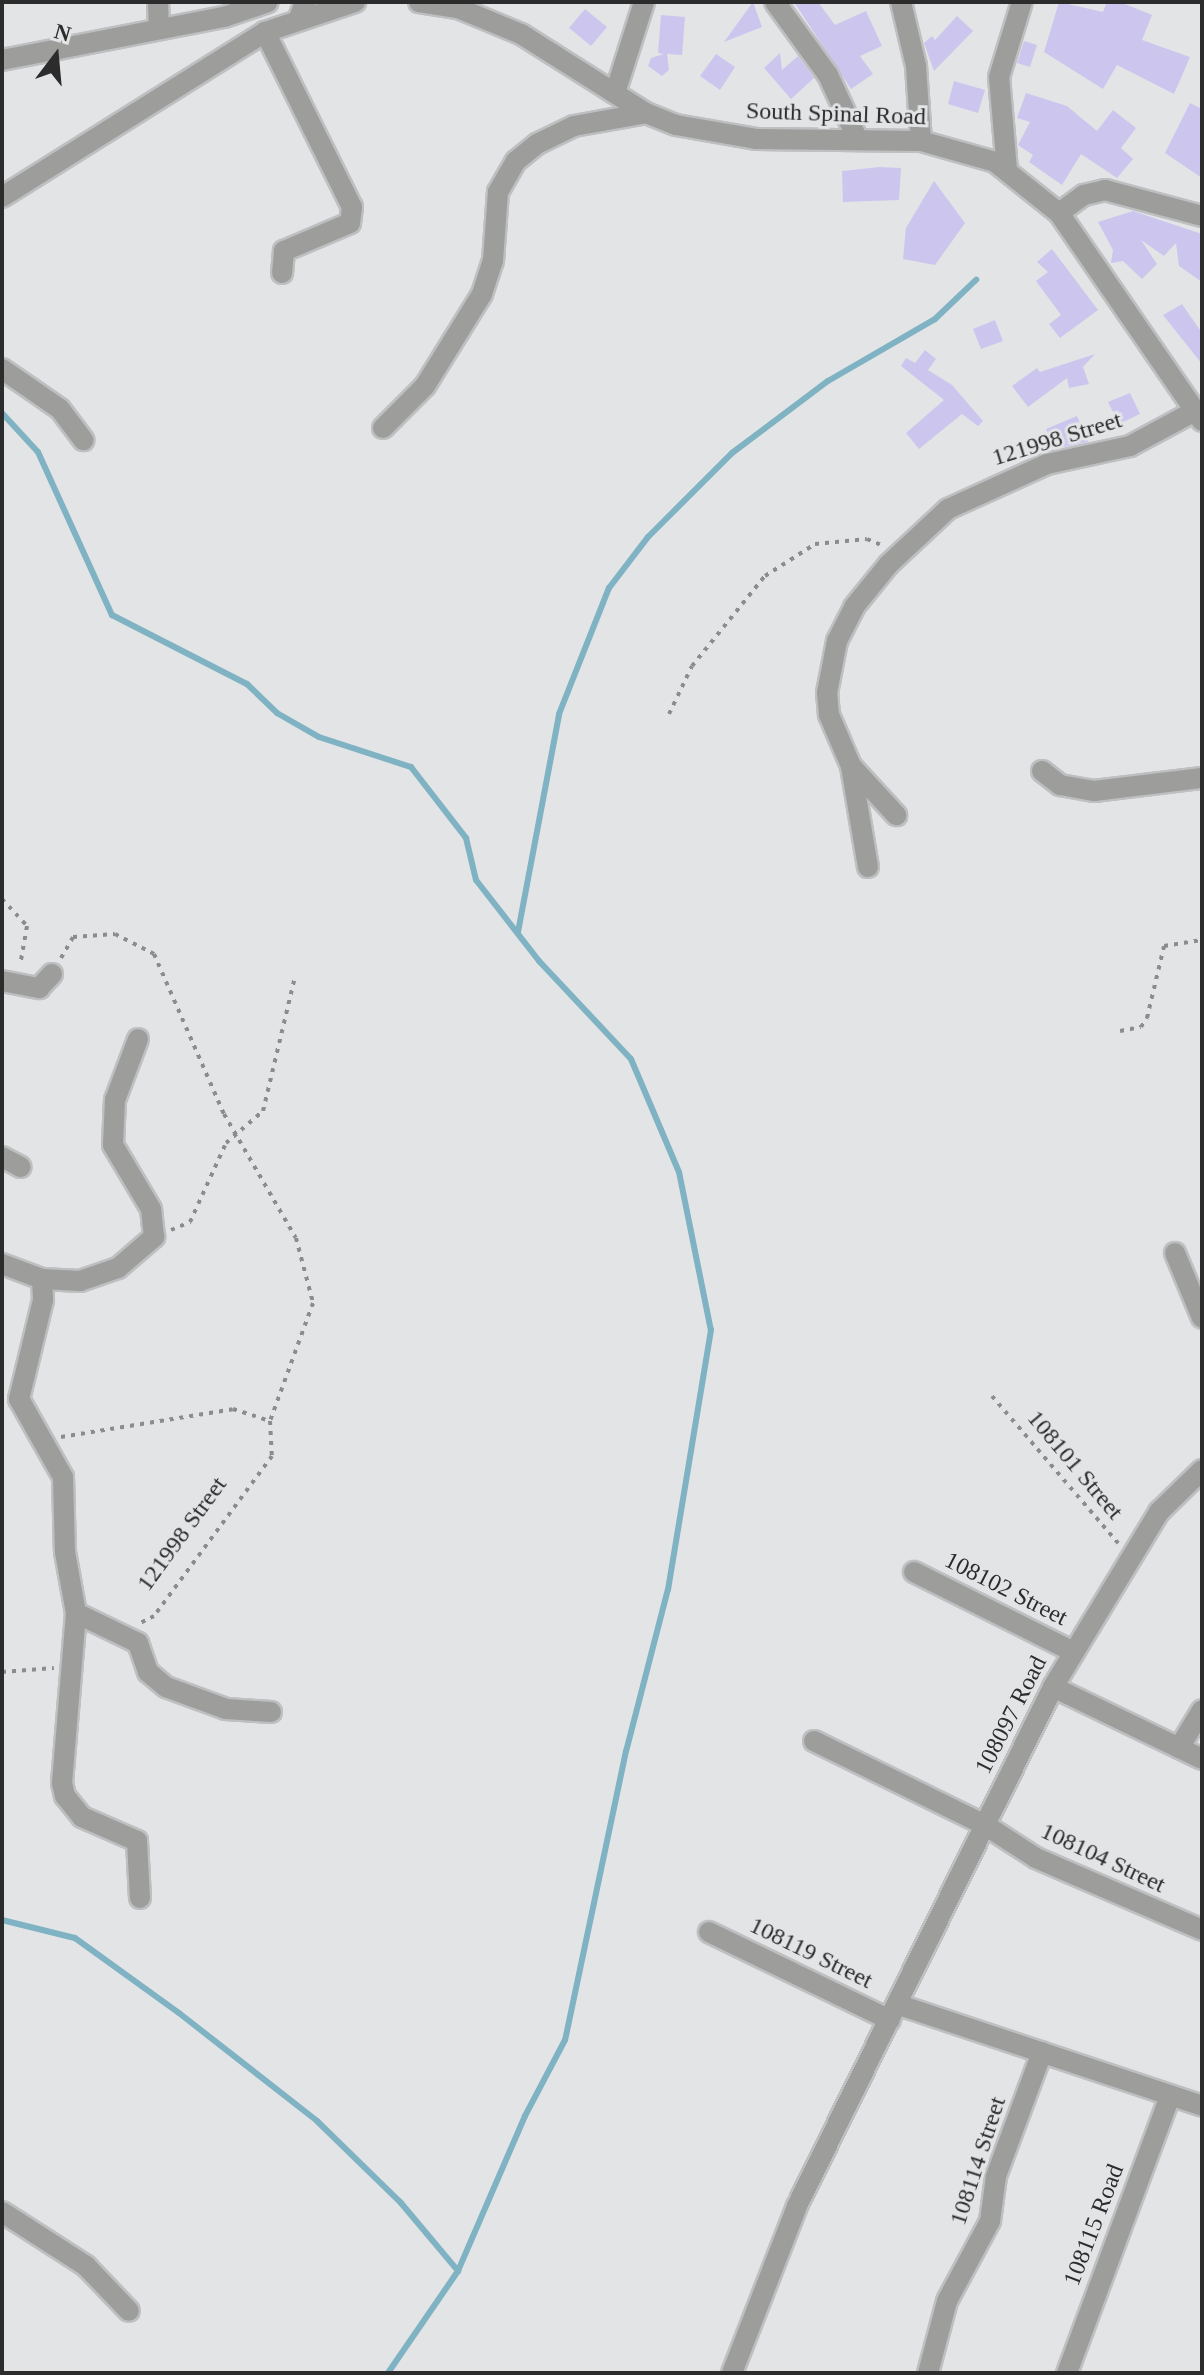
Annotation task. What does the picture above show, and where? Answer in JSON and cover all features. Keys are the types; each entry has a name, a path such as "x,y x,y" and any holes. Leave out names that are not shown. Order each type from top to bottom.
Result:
{"street":[{"path":"158,2 159,28"},
{"path":"2,60 224,17 268,2"},
{"path":"2,197 302,10 355,2"},
{"name":"South Spinal Road","path":"419,2 458,8 521,34 646,113 708,133 756,139 856,136 921,141 975,154 1007,170 1059,213 1198,416"},
{"path":"615,93 644,2"},
{"path":"775,2 828,75 856,136"},
{"path":"901,2 916,66 921,141"},
{"path":"1007,170 999,77 1022,2"},
{"path":"265,32 352,207 350,223 284,251 282,273"},
{"path":"383,428 425,386 482,294 493,261 498,192 516,161 537,144 574,126 646,113"},
{"path":"1059,213 1084,195 1105,190 1202,216"},
{"path":"2,369 60,409 83,440"},
{"name":"121998 Street","path":"868,867 851,766 829,715 831,660 854,607 902,553 948,509 1001,481 1130,446 1198,416"},
{"path":"851,766 896,815"},
{"path":"1042,771 1060,785 1094,791 1202,778"},
{"path":"9,983 39,988 52,974"},
{"path":"2,1264 42,1279 101,1277 154,1237 151,1209 113,1145 115,1100 138,1039"},
{"path":"2,1157 21,1167"},
{"path":"1175,1253 1202,1318"},
{"path":"42,1279 43,1300 19,1399 63,1477 65,1552 76,1613 75,1657 62,1749 65,1796 82,1817 137,1841 140,1898"},
{"name":"108097 Road","path":"732,2373 797,2206 1053,1687 1159,1512 1202,1470"},
{"name":"108102 Street","path":"914,1572 1074,1652"},
{"path":"76,1613 138,1643 148,1672 166,1687 226,1709 271,1712"},
{"path":"1053,1687 1114,1721 1202,1759"},
{"path":"1179,1748 1202,1710"},
{"name":"108104 Street","path":"814,1741 985,1825 1036,1858 1202,1930"},
{"name":"108119 Street","path":"709,1932 894,2013"},
{"path":"894,2013 1042,2052 1202,2106"},
{"name":"108114 Street","path":"928,2373 947,2301 990,2221 996,2176 1042,2052"},
{"name":"108115 Road","path":"1067,2373 1170,2096"},
{"path":"2,2212 86,2266 129,2311"}],"path":[{"path":"669,714 692,666 765,576 815,544 867,539 902,553"},
{"path":"2,899 27,926 9,983"},
{"name":"121998 Street","path":"52,974 73,937 115,934 154,954 224,1114 296,1238 313,1303 270,1421 272,1456 154,1616 118,1635"},
{"path":"1120,1031 1141,1027 1147,1018 1164,946 1202,940"},
{"path":"154,1237 190,1222 236,1130 263,1111 295,977"},
{"name":"108101 Street","path":"992,1396 1070,1485 1081,1505 1131,1556"},
{"path":"43,1440 233,1409 270,1421"},
{"path":"2,1672 50,1670 75,1657"}],"building":[{"path":"753,2 762,27 724,42"},
{"path":"794,2 818,2 835,25 866,11 882,46 860,56 873,74 851,89"},
{"path":"1059,2 1103,12 1107,2 1120,2 1152,15 1142,40 1190,57 1174,94 1117,65 1103,89 1044,52"},
{"path":"585,9 607,27 591,46 569,28"},
{"path":"661,15 685,17 682,55 667,54 669,70 662,76 648,66 651,58 664,54 658,53"},
{"path":"957,16 973,31 934,71 924,43 932,36 935,40"},
{"path":"1024,41 1037,45 1030,67 1017,63"},
{"path":"780,53 782,70 798,56 814,78 791,99 764,68"},
{"path":"716,54 735,67 720,90 700,76"},
{"path":"954,81 985,90 978,113 948,104"},
{"path":"1026,93 1067,106 1097,131 1113,110 1136,128 1121,148 1133,159 1117,178 1081,154 1062,185 1029,162 1033,155 1018,145 1030,122 1017,118"},
{"path":"1190,103 1202,109 1202,178 1165,153"},
{"path":"901,168 899,200 843,202 842,171"},
{"path":"934,181 965,223 935,265 903,259 906,228"},
{"path":"1133,211 1202,234 1202,282 1179,266 1176,243 1164,256 1141,240 1157,264 1142,279 1123,261 1111,263 1113,250 1098,222"},
{"path":"1052,249 1098,310 1060,338 1049,324 1061,315 1036,281 1048,272 1037,262"},
{"path":"1182,304 1202,333 1202,364 1163,315"},
{"path":"995,320 1003,341 981,349 973,329"},
{"path":"925,350 936,359 928,370 952,385 983,421 978,426 962,414 919,449 906,433 944,400 901,366 906,358 915,363"},
{"path":"1095,354 1083,367 1089,384 1069,388 1067,378 1028,407 1012,386 1037,368 1040,372"},
{"path":"1130,393 1140,414 1119,424 1108,402"},
{"path":"1077,416 1088,442 1055,449 1046,429"}],"waterway":[{"path":"518,932 559,714 609,588 648,537 732,453 828,381 935,319 976,280"},
{"path":"2,413 38,452 112,615 247,684 277,713 319,737 411,767 466,838 476,880 539,961 631,1059 679,1172 711,1330 668,1589 626,1751 565,2040 525,2116 458,2271 388,2373"},
{"path":"2,1920 75,1938 179,2013 317,2121 401,2203 458,2271"}]}
